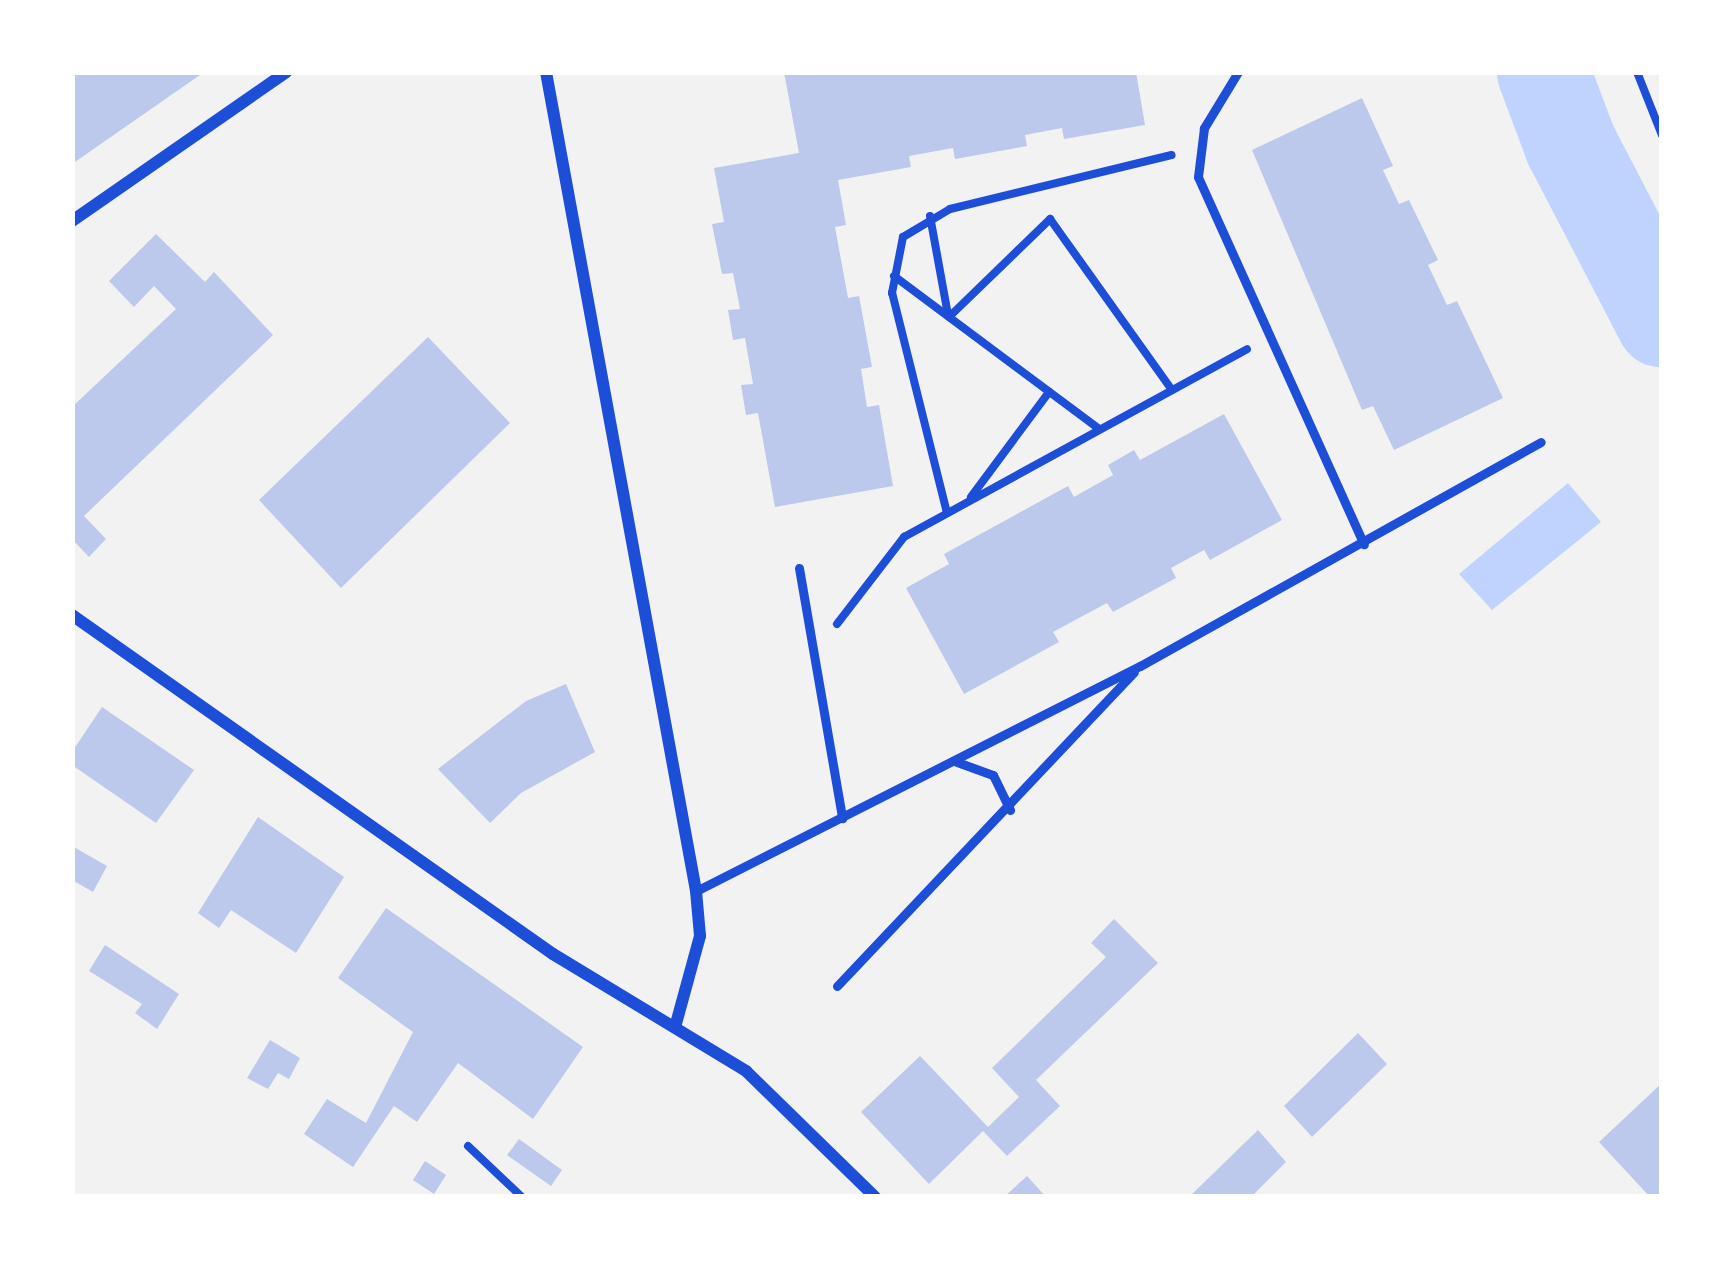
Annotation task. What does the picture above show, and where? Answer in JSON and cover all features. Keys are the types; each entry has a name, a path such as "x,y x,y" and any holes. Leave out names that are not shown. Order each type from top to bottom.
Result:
{"street":[{"path":"72,221 286,72"},
{"path":"546,72 696,891 700,936 676,1024"},
{"path":"72,615 553,954 676,1024 759,1082 875,1197"}],"lane":[{"path":"1238,72 1196,149 1198,177 1275,334 1364,544"},
{"path":"696,891 1141,666 1541,442"},
{"path":"799,568 842,818"},
{"path":"837,986 1010,810 1141,666"},
{"path":"958,762 993,775 1010,810"}],"path":[{"path":"1637,72 1662,135"},
{"path":"947,513 892,275 903,237 930,216 1196,149"},
{"path":"930,216 949,316"},
{"path":"949,316 1050,219 1172,390"},
{"path":"892,275 1099,429"},
{"path":"814,655 904,537 1275,334"},
{"path":"968,502 1049,392"},
{"path":"468,1146 522,1197"}],"water":[{"path":"1568,483 1601,522 1492,610 1459,574"}],"building":[{"path":"72,72 198,72 200,75 72,164"},
{"path":"784,72 1136,72 1145,125 1064,139 1062,128 1025,135 1027,146 955,159 953,148 909,156 911,167 838,180 846,225 835,227 848,298 859,296 872,367 861,369 867,407 879,405 893,486 775,507 758,413 746,415 741,385 753,384 745,338 733,340 728,310 740,309 733,273 722,274 712,224 724,222 714,168 799,153"},
{"path":"1362,98 1393,166 1383,170 1399,204 1409,200 1438,260 1428,265 1447,305 1457,301 1503,398 1394,450 1373,406 1362,410 1252,150"},
{"path":"156,234 205,282 214,272 273,335 84,516 106,539 89,557 72,539 72,407 176,309 154,286 134,307 109,281"},
{"path":"428,337 510,423 341,588 259,500"},
{"path":"1224,414 1282,520 1210,560 1204,550 1171,568 1176,578 1113,612 1107,603 1053,632 1059,642 964,694 906,588 949,564 944,554 1068,486 1074,497 1113,475 1108,465 1134,450 1140,460"},
{"path":"566,684 595,752 521,793 490,823 438,769 526,701"},
{"path":"102,707 194,770 156,823 72,765 72,752"},
{"path":"258,817 344,877 296,953 231,910 219,928 198,913"},
{"path":"72,846 107,866 93,892 72,880"},
{"path":"386,908 583,1047 533,1119 458,1063 417,1122 394,1106 353,1167 304,1134 327,1099 366,1123 413,1032 338,978"},
{"path":"1114,919 1158,963 1036,1080 1060,1106 1007,1156 983,1131 929,1184 861,1112 920,1056 988,1127 1019,1097 992,1068 1106,957 1091,943"},
{"path":"105,945 179,994 157,1029 135,1013 142,1004 89,971"},
{"path":"1358,1033 1387,1064 1312,1137 1284,1106"},
{"path":"270,1040 300,1058 289,1079 278,1073 268,1089 247,1078"},
{"path":"1662,1083 1662,1197 1650,1197 1599,1142"},
{"path":"1258,1130 1286,1162 1251,1197 1189,1197"},
{"path":"519,1139 562,1170 551,1186 507,1155"},
{"path":"425,1161 446,1175 434,1194 413,1180"},
{"path":"1027,1176 1046,1197 1004,1197"}],"waterway":[{"path":"1543,72 1570,144 1662,321"}]}
